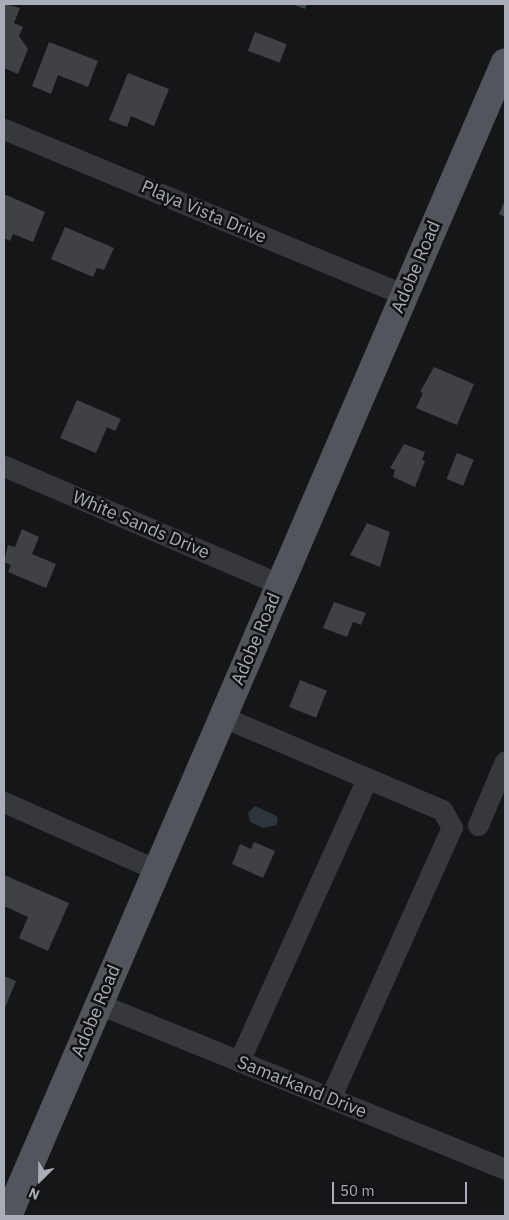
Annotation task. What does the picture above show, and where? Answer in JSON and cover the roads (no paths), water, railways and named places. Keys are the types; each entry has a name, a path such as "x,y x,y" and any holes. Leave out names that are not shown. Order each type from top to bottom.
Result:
{"main road":[{"name":"Adobe Road","path":"8,1216 505,62"}],"street":[{"name":"Playa Vista Drive","path":"4,129 404,296"},
{"name":"White Sands Drive","path":"4,466 279,584"},
{"path":"223,717 366,780 442,810 452,827 330,1098"},
{"path":"478,825 505,761"},
{"path":"239,1061 366,780"},
{"path":"4,802 157,870"},
{"name":"Samarkand Drive","path":"99,1004 505,1169"}]}
